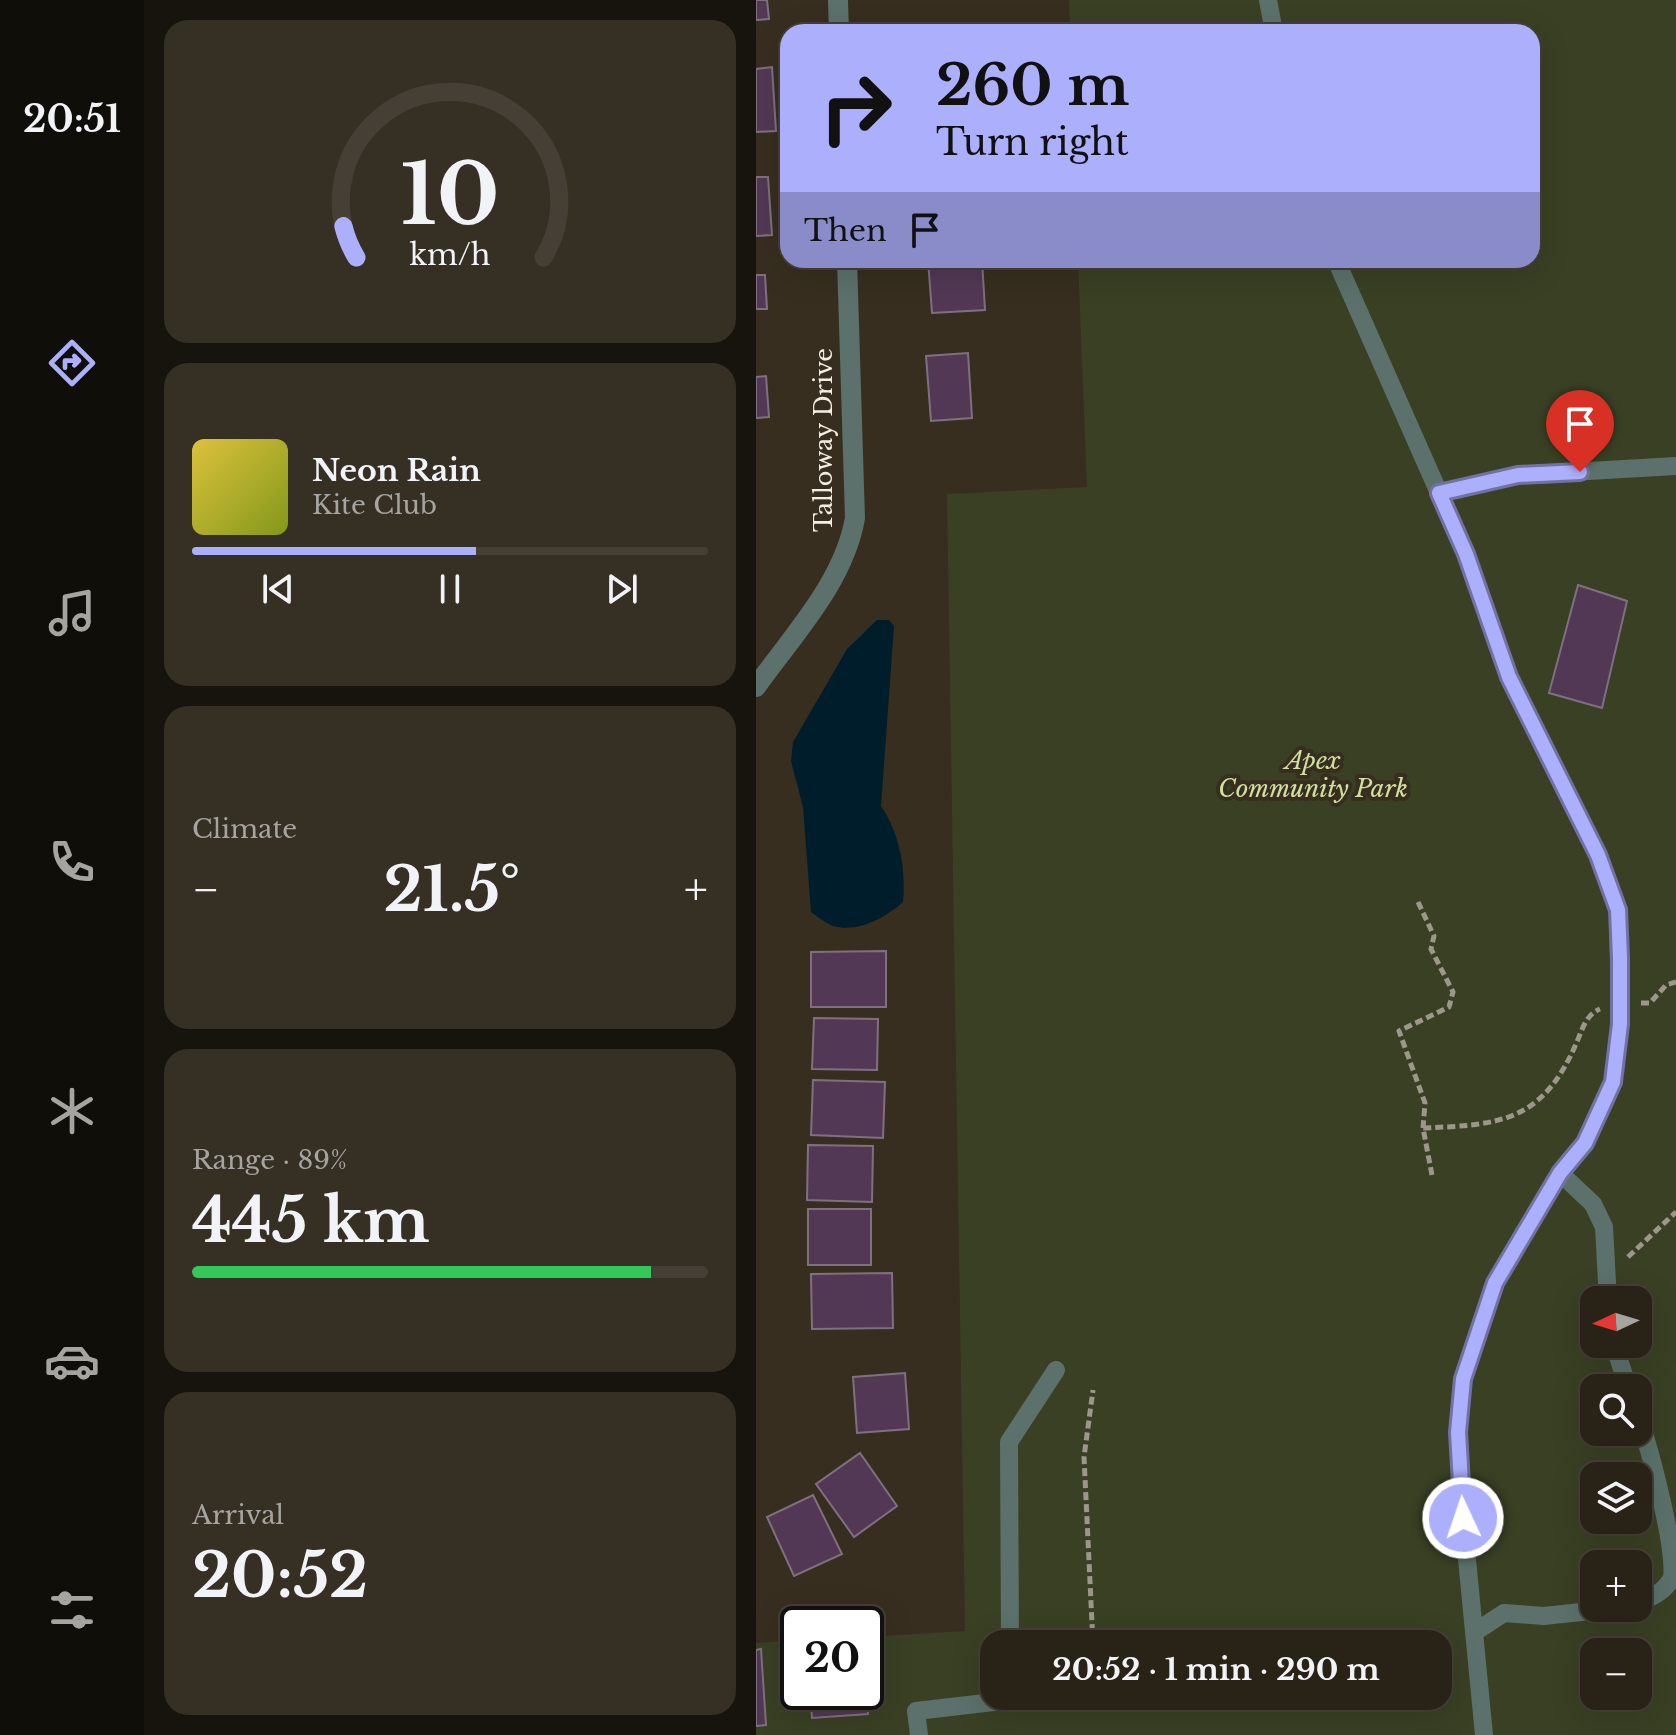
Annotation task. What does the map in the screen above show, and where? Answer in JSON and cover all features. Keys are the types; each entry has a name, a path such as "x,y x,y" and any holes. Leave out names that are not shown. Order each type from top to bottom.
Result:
{"street":[{"path":"838,0 839,24"},
{"name":"Talloway Drive","path":"756,687 839,571 851,546 855,518 847,268"}],"lane":[{"path":"1268,0 1272,24"},
{"path":"1340,268 1466,554 1509,677 1598,855 1618,910 1620,1024 1613,1082 1585,1143 1560,1173 1495,1283 1463,1379 1458,1432 1463,1518 1484,1735"},
{"path":"1439,493 1518,475 1676,466"},
{"path":"1560,1173 1593,1204 1604,1227 1608,1286"},
{"path":"1010,1630 1009,1442 1056,1370"},
{"path":"1648,1446 1669,1511 1674,1540 1673,1576 1652,1598"},
{"path":"1475,1632 1504,1613 1544,1616 1580,1612"},
{"path":"919,1735 916,1711 980,1704"}],"path":[{"path":"1418,902 1434,936 1431,949 1453,992 1449,1007 1399,1031 1425,1103 1423,1128 1432,1175"},
{"path":"1423,1128 1475,1126 1510,1119 1538,1101 1557,1080 1581,1029 1594,1012 1606,1007"},
{"path":"1607,1270 1631,1255 1676,1212"},
{"path":"1092,1630 1084,1457 1093,1390"}],"green space":[{"name":"Apex Community Park","path":"1069,0 1676,0 1676,1735 756,1735 756,1643 780,1641 780,1710 884,1710 884,1636 965,1631 947,494 1087,487 1078,268 1540,268 1540,24 1070,24"}],"water":[{"path":"877,620 889,620 894,626 881,806 893,828 900,852 904,877 903,902 871,923 842,928 830,925 811,912 803,807 791,761 793,742 847,649"}],"building":[{"path":"756,0 767,0 769,19 756,20"},
{"path":"772,67 776,131 756,132 756,69"},
{"path":"756,177 768,177 772,235 756,236"},
{"path":"929,268 982,268 985,310 932,313"},
{"path":"756,275 765,275 767,309 756,309"},
{"path":"968,353 972,418 931,421 926,356"},
{"path":"766,376 769,417 756,418 756,377"},
{"path":"1578,585 1627,601 1602,708 1549,693"},
{"path":"886,951 886,1007 811,1007 811,952"},
{"path":"814,1018 878,1019 877,1070 812,1069"},
{"path":"813,1080 885,1082 883,1138 811,1135"},
{"path":"808,1145 873,1146 872,1202 807,1200"},
{"path":"808,1209 871,1209 871,1265 808,1265"},
{"path":"892,1273 893,1328 812,1329 811,1274"},
{"path":"905,1373 909,1429 857,1433 853,1377"},
{"path":"860,1453 897,1506 854,1537 816,1484"},
{"path":"813,1495 842,1554 794,1576 767,1517"},
{"path":"761,1649 766,1725 756,1726 756,1650"},
{"path":"811,1710 868,1710 868,1714 812,1718"}],"route":[{"path":"1463,1518 1458,1432 1463,1379 1495,1283 1560,1173 1585,1143 1613,1082 1620,1024 1620,958 1618,910 1598,855 1509,677 1466,554 1439,493 1518,475 1580,472"}]}
